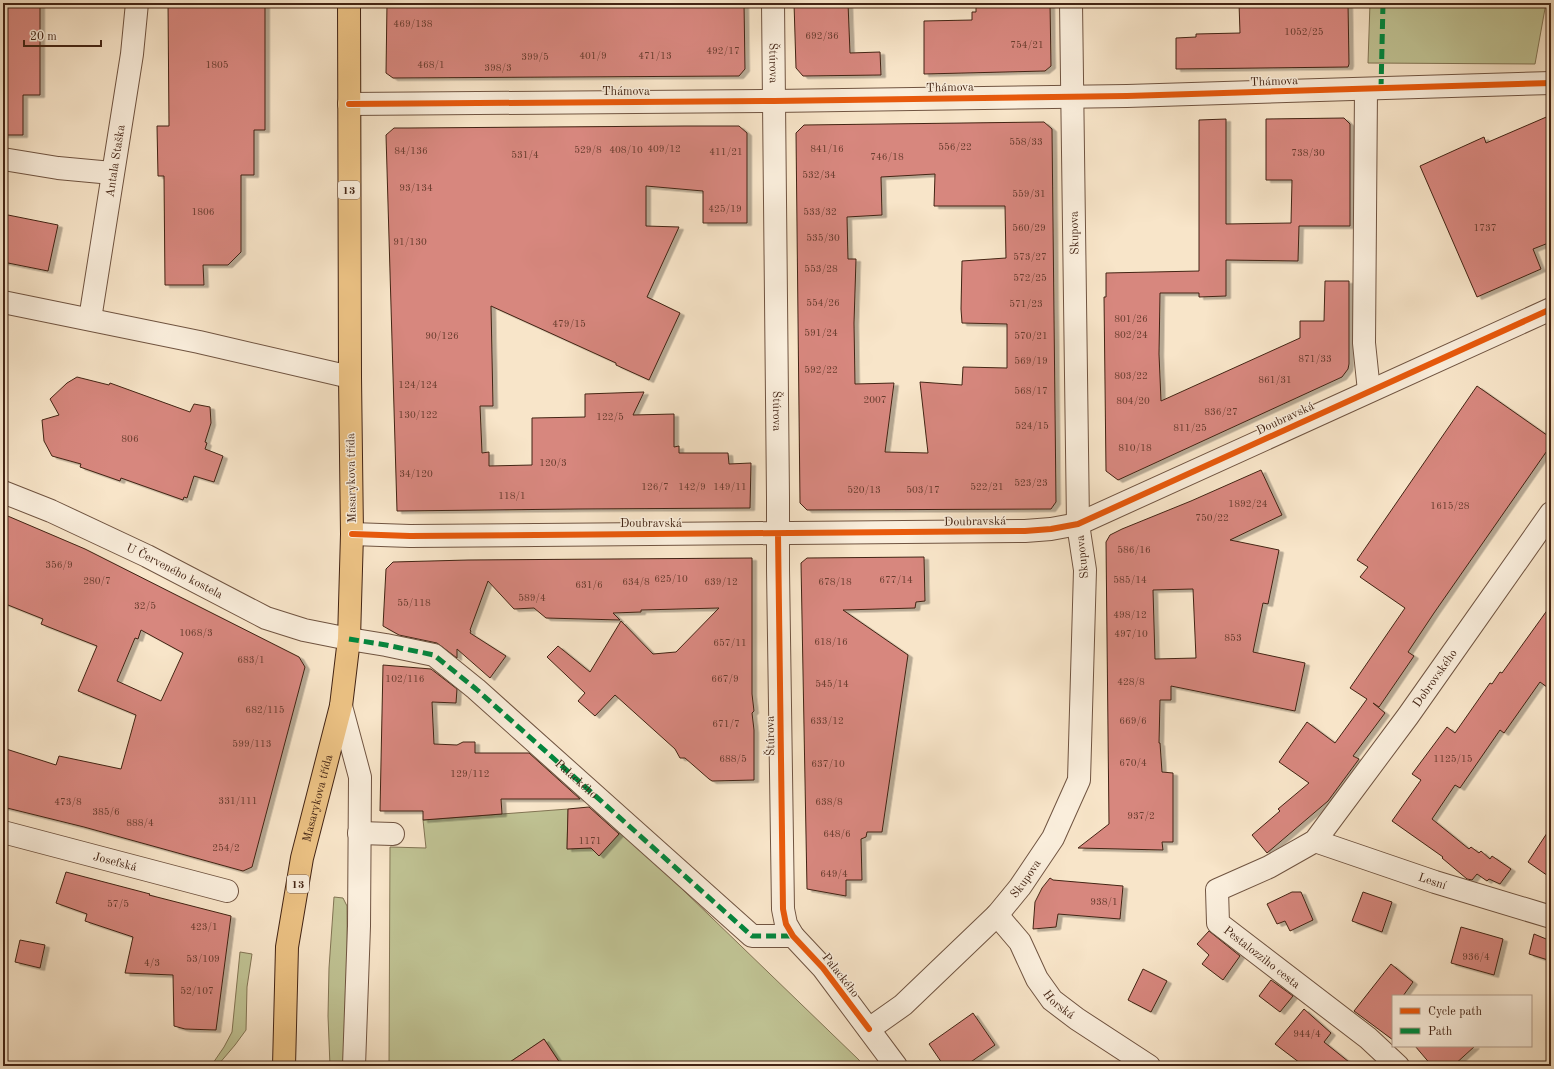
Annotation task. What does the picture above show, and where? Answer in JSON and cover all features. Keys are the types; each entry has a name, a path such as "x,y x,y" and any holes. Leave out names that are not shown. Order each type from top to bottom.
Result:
{"main road":[{"name":"Masarykova třída","path":"284,1066 287,947 302,858 341,706 349,640 352,534 349,3"}],"street":[{"name":"Antala Staška","path":"90,319 108,214 112,174 132,54 137,3"},
{"name":"Štúrova","path":"773,3 783,909 786,924 793,936"},
{"name":"Skupova","path":"869,1029 904,1005 996,915 1020,887 1053,838 1079,780 1085,570 1078,524 1071,3"},
{"name":"Thámova","path":"349,104 1072,97 1551,83"},
{"path":"1366,89 1364,343 1369,391"},
{"path":"3,159 58,168 112,174"},
{"path":"3,302 251,353 350,377"},
{"name":"Doubravská","path":"352,534 410,536 1025,531 1051,529 1078,524 1369,391 1551,310"},
{"name":"U Červeného kostela","path":"3,492 51,511 147,556 266,618 304,630 349,640"},
{"name":"Dobrovského","path":"1315,841 1408,716 1551,513"},
{"name":"Palackého","path":"349,640 386,645 434,655 476,689 752,936 793,936 823,968 896,1066"},
{"path":"341,706 360,777 359,926 354,1066"},
{"name":"Josefská","path":"3,832 227,891"},
{"path":"359,833 393,834"},
{"name":"Pestalozziho cesta","path":"1315,841 1269,867 1217,890 1218,923 1368,1038 1398,1066"},
{"name":"Lesní","path":"1315,841 1443,885 1551,917"},
{"name":"Horská","path":"996,915 1020,942 1037,979 1052,1000 1077,1019 1149,1066"}],"green space":[{"path":"1370,3 1546,3 1535,64 1368,63"},
{"path":"568,809 567,849 591,848 599,855 622,831 859,1060 863,1066 562,1066 544,1039 504,1066 389,1066 390,847 426,848 423,820"},
{"path":"334,897 343,898 347,906 348,1066 330,1066 328,1016 329,968"},
{"path":"240,952 252,954 247,987 246,1030 218,1065 211,1066 232,1032"}],"building":[{"path":"3,3 40,3 40,95 23,95 23,135 3,135"},
{"path":"168,3 265,3 265,130 254,130 254,175 241,175 241,252 228,265 203,265 204,285 165,285 164,176 158,176 157,126 169,126"},
{"path":"387,3 744,3 745,69 739,76 393,78 386,73"},
{"path":"794,3 848,3 850,53 880,52 881,75 803,76 796,68"},
{"path":"976,3 1050,3 1051,66 1045,71 924,74 924,21 972,20 972,12 976,12"},
{"path":"1239,3 1348,3 1348,67 1176,69 1176,38 1196,37 1196,34 1240,33"},
{"path":"1551,115 1551,242 1533,249 1541,269 1477,297 1420,166 1484,137 1486,143"},
{"path":"1344,118 1350,124 1350,226 1299,226 1298,261 1226,260 1226,296 1199,297 1199,293 1160,293 1159,354 1161,401 1300,338 1300,321 1324,321 1325,281 1349,281 1348,369 1342,377 1118,480 1106,471 1104,297 1106,297 1106,273 1199,271 1199,120 1226,119 1226,224 1291,223 1292,180 1266,180 1266,119"},
{"path":"1044,122 1052,129 1056,502 1051,509 807,510 800,503 796,133 804,125","holes":["935,174 934,206 1005,206 1006,258 962,261 961,309 962,323 1007,324 1007,368 963,367 962,385 920,382 928,453 885,452 894,383 855,384 854,323 856,259 848,259 847,217 882,215 881,177"]},
{"path":"739,126 747,133 747,223 703,223 703,191 646,186 646,226 679,227 647,297 680,313 649,380 616,365 616,363 491,306 493,406 480,406 482,453 489,452 489,466 532,465 532,418 585,417 585,394 644,392 633,415 674,414 674,447 679,446 679,453 728,453 729,464 751,463 750,508 397,511 386,135 394,128"},
{"path":"3,214 58,225 48,271 3,262"},
{"path":"77,377 109,385 110,383 190,412 194,404 210,407 211,423 205,442 207,443 205,449 223,456 214,482 194,476 187,498 184,497 183,500 121,478 120,481 80,467 81,464 52,456 44,441 42,420 59,415 50,399 67,383"},
{"path":"1477,386 1551,438 1551,445 1408,652 1414,656 1379,707 1373,703 1385,713 1353,756 1359,759 1328,801 1267,853 1252,835 1280,811 1278,809 1309,783 1279,762 1307,722 1335,743 1367,699 1350,688 1405,608 1360,577 1368,567 1357,560"},
{"path":"1261,470 1282,515 1230,540 1279,550 1268,604 1263,603 1253,652 1305,663 1295,711 1171,686 1171,700 1160,700 1159,743 1162,772 1173,773 1173,842 1162,842 1163,850 1078,848 1109,824 1106,542 1110,535 1122,529","holes":["1193,589 1196,658 1155,659 1153,590"]},
{"path":"3,514 85,549 299,657 305,667 252,867 243,871 84,827 3,807 3,748 56,765 59,756 121,769 136,715 78,691 97,646 41,624 43,619 3,603","holes":["141,630 183,653 161,701 117,681 135,638 138,639"]},
{"path":"924,557 925,601 916,602 915,608 843,610 908,655 882,832 867,832 866,837 861,839 862,880 846,880 846,896 807,889 801,563 807,558"},
{"path":"752,558 752,694 754,711 752,713 754,730 754,780 712,781 685,758 680,758 675,749 615,695 595,716 578,701 585,693 547,657 558,646 590,672 621,621 653,654 676,652 719,608 641,610 641,612 613,613 620,620 546,618 534,608 514,609 488,581 470,633 506,656 490,678 457,649 457,658 437,643 399,635 383,626 386,569 393,562"},
{"path":"1551,605 1551,690 1540,682 1504,733 1500,730 1460,788 1455,785 1432,819 1469,849 1471,847 1479,853 1481,851 1490,859 1492,856 1511,869 1500,884 1489,879 1487,881 1477,874 1472,880 1467,879 1442,858 1443,857 1392,821 1421,780 1412,774 1447,727 1455,733 1490,683 1492,684 1500,672 1502,673"},
{"path":"383,665 431,669 457,689 456,703 432,702 434,744 457,745 463,742 475,742 475,753 529,753 580,799 501,799 502,814 423,820 423,811 380,811"},
{"path":"589,807 619,834 599,856 591,848 567,849 568,809"},
{"path":"1551,827 1551,878 1528,862"},
{"path":"66,872 231,916 216,1030 185,1029 174,1026 173,975 125,973 133,937 85,921 87,914 56,903"},
{"path":"1050,878 1053,880 1123,886 1120,919 1058,914 1056,927 1033,929 1035,902 1042,888"},
{"path":"1292,892 1301,892 1313,920 1290,931 1285,921 1277,924 1267,904"},
{"path":"1363,892 1392,902 1382,932 1352,921"},
{"path":"1461,927 1503,939 1494,975 1451,963"},
{"path":"1209,931 1240,956 1223,980 1202,964 1209,955 1197,944"},
{"path":"1534,934 1551,941 1551,961 1529,954"},
{"path":"20,940 45,945 40,968 15,962"},
{"path":"1391,964 1413,982 1404,995 1392,995 1392,1039 1354,1011"},
{"path":"1143,969 1167,981 1151,1012 1128,1000"},
{"path":"1271,980 1293,996 1280,1012 1259,996"},
{"path":"1304,1009 1331,1033 1324,1042 1354,1066 1304,1066 1275,1044"},
{"path":"973,1013 995,1045 965,1066 944,1066 929,1044"},
{"path":"544,1039 562,1066 504,1066"},
{"path":"1416,1047 1474,1047 1453,1066 1432,1066"}],"marked path":[{"path":"1381,89 1383,3"},
{"path":"349,639 434,655 476,689 752,936 793,936"}],"cycle path":[{"path":"349,104 774,101 1127,96 1551,83"},
{"path":"352,534 410,536 1025,531 1051,529 1078,524 1551,309"},
{"path":"778,534 783,909 786,924 793,936 823,968 869,1029"}]}
